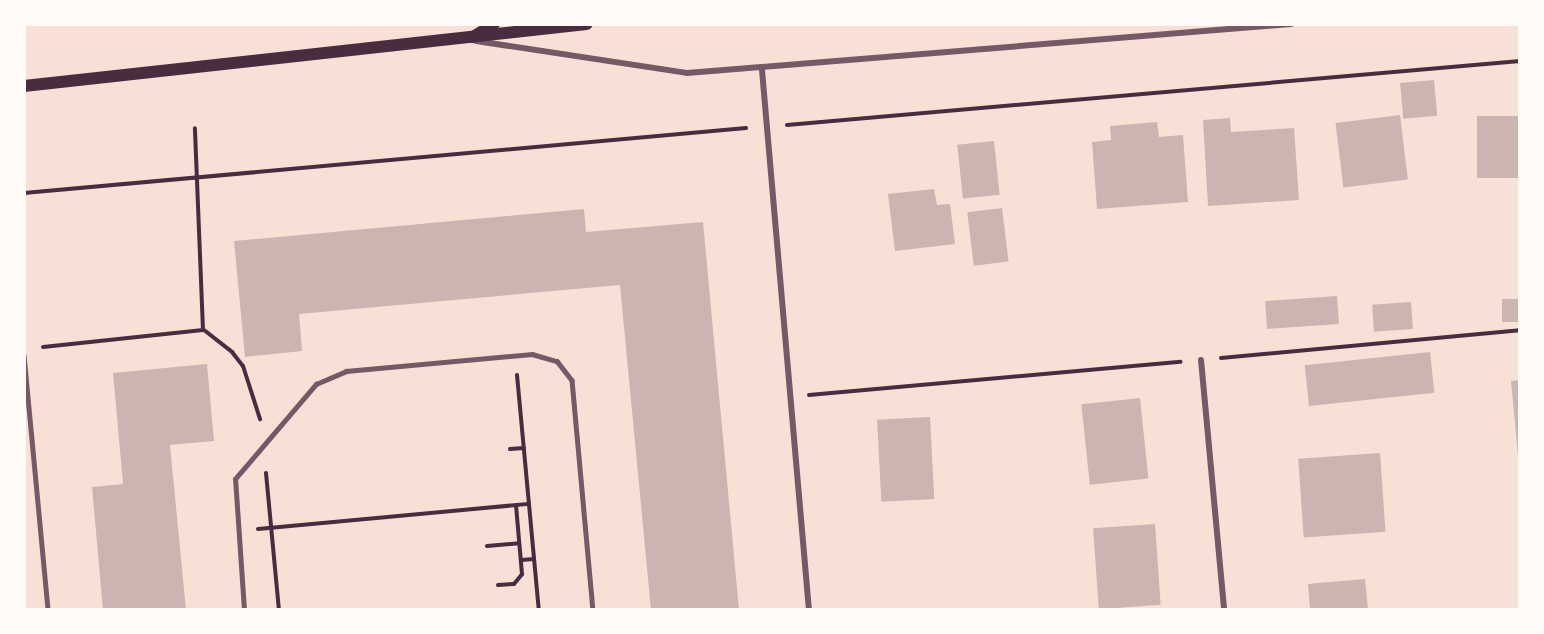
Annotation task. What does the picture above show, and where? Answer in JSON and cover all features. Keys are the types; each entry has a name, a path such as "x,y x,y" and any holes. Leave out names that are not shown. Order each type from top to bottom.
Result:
{"main road":[{"path":"469,40 494,24"},
{"path":"24,86 469,40 587,24"}],"street":[{"path":"469,40 687,73 762,70 1291,24"},
{"path":"762,70 809,610"},
{"path":"1201,360 1224,610"}],"lane":[{"path":"24,355 48,610"},
{"path":"244,610 236,531 235,479 316,384 334,374 515,355 546,356 556,361 572,380 593,610"}],"path":[{"path":"195,128 203,330"},
{"path":"36,348 203,330 232,351 243,366 267,440"},
{"path":"790,397 1520,330"},
{"path":"515,355 539,610"},
{"path":"510,449 524,448"},
{"path":"266,471 279,610"},
{"path":"236,531 529,504"},
{"path":"498,585 519,580 521,560 516,505"},
{"path":"487,546 519,543"},
{"path":"521,560 534,559"}],"building":[{"path":"1434,80 1437,116 1403,119 1400,83"},
{"path":"1400,115 1408,180 1343,187 1335,123"},
{"path":"1477,116 1520,116 1520,178 1477,178"},
{"path":"1230,118 1231,132 1294,128 1299,200 1208,206 1203,120"},
{"path":"1157,122 1159,137 1183,135 1188,202 1097,209 1092,142 1111,140 1110,126"},
{"path":"994,141 1000,195 963,199 957,145"},
{"path":"934,189 937,205 950,204 955,244 895,251 888,194"},
{"path":"1002,208 1009,262 974,266 967,212"},
{"path":"584,209 586,232 703,222 739,610 651,610 620,285 299,314 302,351 245,357 234,241"},
{"path":"1337,296 1339,324 1267,329 1265,301"},
{"path":"1502,299 1520,299 1520,322 1502,322"},
{"path":"1411,302 1413,329 1374,332 1372,305"},
{"path":"1430,352 1434,393 1309,406 1305,365"},
{"path":"207,364 214,441 170,445 186,610 103,610 92,487 123,484 113,373"},
{"path":"1520,380 1520,456 1518,456 1511,381"},
{"path":"1140,398 1148,479 1090,485 1081,404"},
{"path":"930,417 934,499 881,502 877,420"},
{"path":"1380,453 1386,532 1304,538 1298,459"},
{"path":"1155,524 1161,605 1099,609 1093,528"},
{"path":"1365,579 1368,610 1310,610 1308,584"}]}
